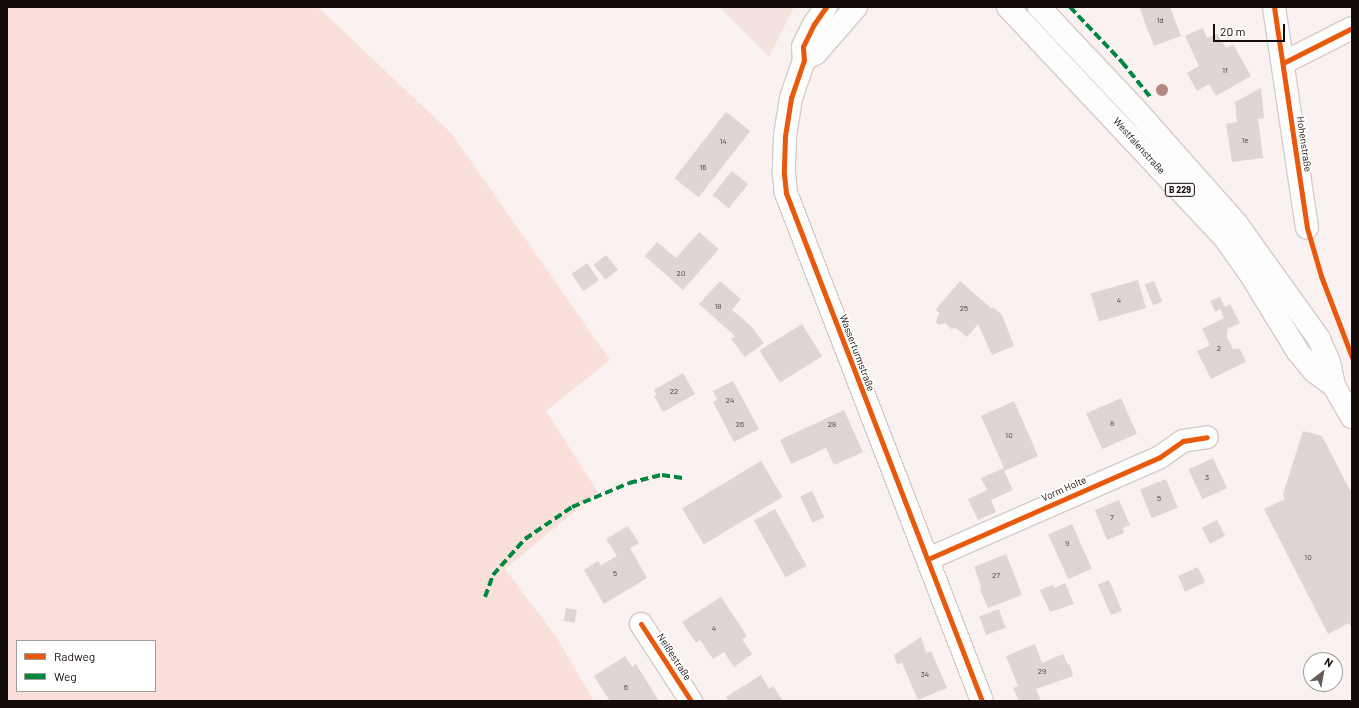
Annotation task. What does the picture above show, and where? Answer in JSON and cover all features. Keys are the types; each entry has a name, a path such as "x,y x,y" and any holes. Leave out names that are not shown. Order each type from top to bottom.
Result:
{"street":[{"name":"Wasserturmstraße","path":"826,7 814,24 803,47 804,60 791,98 785,137 784,174 786,193 982,701"},
{"path":"804,60 816,53 856,7"},
{"name":"Westfalenstraße","path":"1008,7 1224,237 1251,274 1298,352 1315,372 1334,386"},
{"name":"Westfalenstraße","path":"1039,7 1136,110 1236,223 1319,339 1329,362 1334,386 1352,417"},
{"name":"Hohenstraße","path":"1274,7 1284,63 1307,228"},
{"path":"1284,63 1352,28"},
{"name":"Vorm Holte","path":"928,559 1160,457 1183,441 1207,437"},
{"name":"Neißestraße","path":"641,624 691,701"}],"shaded area":[{"path":"7,7 318,7 452,134 610,360 546,411 598,492 505,569 557,638 594,701 7,701"},
{"path":"719,7 794,7 769,57"}],"building":[{"path":"1139,7 1170,7 1181,36 1154,46"},
{"path":"1203,28 1207,38 1217,34 1226,48 1233,44 1251,76 1216,96 1209,84 1197,91 1187,73 1199,66 1185,36"},
{"path":"1261,88 1264,118 1258,119 1263,158 1232,162 1226,124 1237,122 1235,102"},
{"path":"726,112 750,131 699,197 674,178"},
{"path":"732,171 748,184 729,208 712,195"},
{"path":"699,232 719,249 683,290 645,256 657,242 676,258"},
{"path":"606,255 618,270 606,280 594,265"},
{"path":"587,263 599,280 583,291 571,274"},
{"path":"1138,280 1146,308 1099,321 1091,294"},
{"path":"720,281 741,299 732,310 750,325 764,343 745,357 731,339 735,336 699,304"},
{"path":"960,281 992,309 993,307 1002,315 1014,346 992,355 978,324 967,337 956,328 951,329 945,323 939,325 936,322 939,313 936,309"},
{"path":"1154,281 1162,301 1153,305 1145,285"},
{"path":"1220,297 1225,307 1230,304 1240,323 1229,328 1228,326 1227,337 1233,349 1240,349 1246,362 1211,379 1197,351 1210,345 1202,329 1224,318 1220,309 1215,312 1210,301"},
{"path":"802,324 822,356 780,383 760,350"},
{"path":"683,373 695,394 663,412 654,396 657,395 654,390"},
{"path":"733,381 759,429 734,442 713,402 717,400 713,391"},
{"path":"1121,398 1137,434 1102,449 1086,413"},
{"path":"1014,401 1038,456 1004,471 1013,490 991,500 996,512 978,520 968,499 987,490 981,478 1004,468 981,416"},
{"path":"844,410 863,452 834,465 826,448 791,464 780,440"},
{"path":"1303,431 1322,436 1352,494 1352,629 1349,623 1328,634 1264,509 1285,499 1283,494"},
{"path":"1213,458 1227,488 1202,499 1189,469"},
{"path":"761,461 783,497 704,544 682,508"},
{"path":"1166,479 1178,508 1152,518 1140,489"},
{"path":"812,491 824,517 812,523 800,496"},
{"path":"1119,500 1130,525 1123,528 1124,533 1107,540 1095,510"},
{"path":"775,509 807,566 786,577 754,521"},
{"path":"1217,520 1225,536 1210,544 1202,528"},
{"path":"1072,524 1092,569 1068,579 1048,535"},
{"path":"628,526 639,543 630,548 647,578 604,604 584,570 598,561 601,565 617,556 606,539"},
{"path":"1006,554 1022,595 988,608 980,590 981,585 974,567"},
{"path":"1198,567 1205,582 1185,592 1178,576"},
{"path":"1109,580 1122,610 1111,615 1098,585"},
{"path":"1065,583 1074,604 1050,612 1040,590 1053,585 1054,588"},
{"path":"721,597 747,636 742,639 752,654 734,667 724,652 713,659 700,640 696,643 682,622"},
{"path":"566,608 577,610 575,623 564,621"},
{"path":"999,609 1006,628 986,635 979,616"},
{"path":"921,637 926,653 931,651 947,688 918,700 902,663 897,664 894,655"},
{"path":"1035,644 1042,663 1063,654 1068,665 1070,664 1073,676 1036,689 1041,701 1019,701 1013,688 1018,686 1006,656"},
{"path":"625,656 632,667 636,664 659,701 610,701 594,676"},
{"path":"761,675 769,689 773,686 783,701 729,701 726,697"}],"marked path":[{"path":"1070,7 1122,62 1151,98"},
{"path":"485,597 493,575 525,539 572,507 629,483 662,475 683,478"}],"cycle path":[{"path":"826,7 814,24 803,47 804,60 791,98 785,137 784,174 786,193 982,701"},
{"path":"1274,7 1307,228 1321,276 1352,357"},
{"path":"1283,63 1352,28"},
{"path":"928,559 1160,457 1183,441 1207,437"},
{"path":"641,624 691,701"}]}
